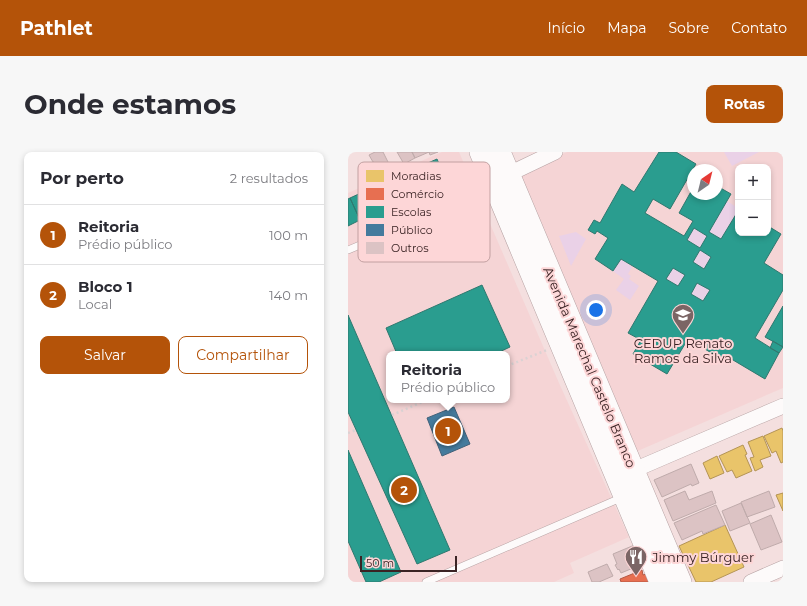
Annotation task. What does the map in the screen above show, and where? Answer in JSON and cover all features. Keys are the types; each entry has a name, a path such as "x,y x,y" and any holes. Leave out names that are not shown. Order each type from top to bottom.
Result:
{"main road":[{"name":"Avenida Marechal Castelo Branco","path":"480,152 488,162"},
{"name":"Avenida Marechal Castelo Branco","path":"500,152 502,180 560,344 660,582"},
{"name":"Avenida Marechal Castelo Branco","path":"490,165 502,180 634,470 681,582"}],"street":[{"path":"502,180 554,152"},
{"path":"634,470 783,406"},
{"path":"751,582 783,568"}],"lane":[{"path":"490,187 502,180"},
{"path":"348,250 358,246"},
{"path":"426,582 624,497"}],"path":[{"path":"510,365 560,344"},
{"path":"392,415 420,403"},
{"path":"348,433 356,430"}],"shaded area":[{"path":"442,152 459,152 463,162 419,162"},
{"name":"CEDUP Renato Ramos da Silva","path":"567,152 783,152 783,388 633,453 516,176"},
{"path":"724,152 759,152 735,164 732,166"},
{"path":"358,189 358,262 490,262 490,224 559,383 629,537 570,563 574,573 554,582 348,582 348,193"},
{"path":"727,201 735,206 735,216 721,239 709,232"},
{"path":"694,228 707,236 700,248 687,240"},
{"path":"576,232 586,239 571,266 559,236"},
{"path":"700,250 711,257 704,269 693,262"},
{"path":"621,259 632,267 628,274 631,276 629,279 639,286 630,300 616,290 624,279 613,271"},
{"path":"673,268 685,275 678,286 666,279"},
{"path":"697,283 710,290 703,301 691,294"}],"building: Moradias":[{"path":"782,428 783,462 781,463 776,451 772,453 764,436"},
{"path":"763,436 771,456 760,460 763,467 755,471 750,458 754,457 748,442"},
{"path":"743,445 747,454 745,455 752,471 736,478 732,470 727,472 719,456"},
{"path":"717,456 724,473 710,479 703,463"},
{"path":"783,493 783,511 776,495"},
{"path":"725,525 744,567 711,582 696,582 679,546"}],"building: Comércio":[{"name":"Jimmy Búrguer","path":"642,570 643,575 646,574 649,582 621,582 620,579"}],"building: Escolas":[{"path":"659,152 676,152 696,164 687,164 687,180 670,209 653,199 645,213 684,236 693,221 679,213 687,199 687,200 723,200 723,189 731,194 709,232 721,239 735,216 735,236 771,236 771,228 781,234 764,263 783,275 783,290 755,338 779,353 765,379 728,357 725,361 688,339 667,374 633,354 641,340 628,333 658,281 621,259 613,271 595,259 608,238 597,231 595,234 588,230 594,220 600,223 622,184 634,192","holes":["694,228 707,236 700,248 687,240","700,250 711,257 704,269 693,262","673,268 685,275 678,286 666,279","697,283 710,290 703,301 691,294"]},
{"path":"437,159 438,162 430,162"},
{"path":"358,194 358,216 350,198"},
{"path":"350,198 358,216 358,221 348,226 348,199"},
{"path":"482,285 510,347 501,351 396,351 386,328"},
{"path":"783,306 783,347 765,337"},
{"path":"348,315 450,550 417,564 348,412"},
{"path":"773,341 783,347 779,353 770,348"},
{"path":"348,450 401,572 379,582 366,582 348,541"}],"building: Público":[{"path":"454,407 470,444 442,456 427,418"}],"building: Outros":[{"path":"375,152 383,152 388,162 373,162 369,155"},
{"path":"397,152 412,152 415,158 408,162 403,162"},
{"path":"412,152 429,152 415,158"},
{"path":"429,152 438,152 430,155"},
{"path":"691,464 699,483 692,486 691,484 662,497 654,480"},
{"path":"685,491 689,500 712,491 716,503 673,521 664,500"},
{"path":"769,491 775,507 747,517 741,502"},
{"path":"741,503 750,523 730,531 722,511"},
{"path":"716,505 725,525 703,534 702,531 682,540 674,523"},
{"path":"771,515 782,542 761,550 750,524"},
{"path":"637,544 643,564 621,573 615,565 617,564 613,554"},
{"path":"607,564 613,576 599,582 592,582 588,572"}],"place":[{"name":"CEDUP Renato Ramos da Silva","path":"683,334"},
{"name":"Reitoria","path":"448,431"},
{"name":"Bloco 1","path":"404,490"},
{"name":"Jimmy Búrguer","path":"636,576"}]}
